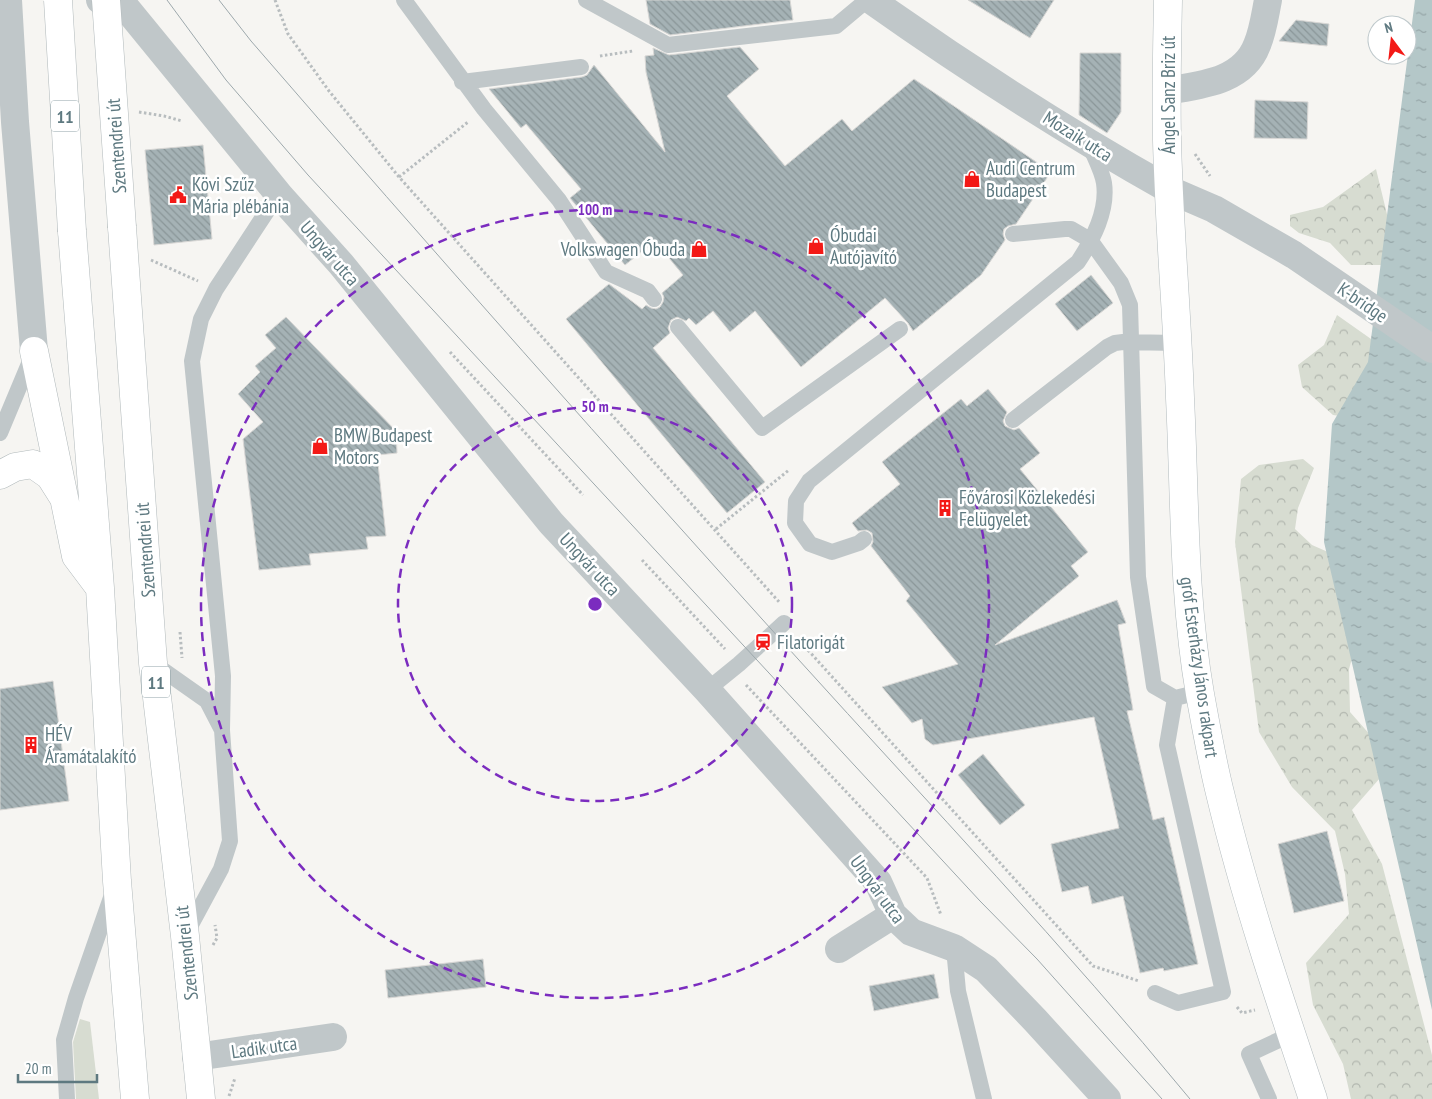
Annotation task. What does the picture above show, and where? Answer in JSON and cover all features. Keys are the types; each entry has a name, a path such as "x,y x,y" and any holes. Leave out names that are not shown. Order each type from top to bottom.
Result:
{"main road":[{"name":"11","path":"58,0 72,231 100,588 117,881 135,1099"},
{"name":"Szentendrei út","path":"106,0 153,663 185,936 201,1099"},
{"name":"Ángel Sanz Briz út","path":"1168,0 1166,91 1170,190"},
{"name":"gróf Esterházy János rakpart","path":"1170,190 1187,589 1191,631 1187,695 1219,790 1242,876 1290,1031 1314,1099"},
{"path":"34,351 76,556 100,588"},
{"path":"0,475 15,467 33,464 50,476 64,499"}],"street":[{"path":"8,0 15,122 34,351"},
{"name":"Ungvár utca","path":"100,0 127,9 280,196 341,264 551,523 707,690 878,882 893,915 911,932 954,948 986,969 1107,1099"},
{"name":"Mozaik utca","path":"872,0 966,67 1088,143 1170,190 1214,209 1294,255"},
{"path":"1166,91 1206,83 1232,75 1248,61 1257,46 1268,0"},
{"name":"K-bridge","path":"1294,255 1432,349"},
{"path":"838,949 893,915"},
{"name":"Ladik utca","path":"196,1057 333,1037"}],"lane":[{"path":"404,0 462,82 559,200 606,272 648,291 654,299"},
{"path":"586,0 668,45 836,26 867,0"},
{"path":"462,82 581,67"},
{"path":"864,539 859,543 832,552 810,544 795,523 796,501 808,481 1078,262 1090,240 1104,206 1104,182 1088,143"},
{"path":"185,936 222,868 230,841 222,730 222,667 192,361 200,319 216,289 268,208 280,196"},
{"path":"1014,234 1071,229 1090,240 1121,283 1130,305 1138,577 1142,607 1154,686 1187,695 1166,745 1223,992 1178,1003 1155,993"},
{"path":"678,327 762,428 900,329"},
{"path":"1013,420 1107,347 1116,343 1132,342 1178,343"},
{"path":"0,433 34,351"},
{"path":"707,690 784,623"},
{"path":"153,663 207,701 222,730"},
{"path":"67,1099 64,1040 76,998 117,881"},
{"path":"954,948 958,991 984,1099"},
{"path":"1269,1099 1250,1054 1278,1040 1290,1031"}],"path":[{"path":"275,0 288,34 329,91 399,177 792,616 784,623 1093,966 1142,983 1155,993"},
{"path":"581,67 588,58 668,45"},
{"path":"399,177 484,109"},
{"path":"1167,142 1192,143 1194,152 1202,166 1216,184 1214,209"},
{"path":"151,260 216,289"},
{"path":"444,345 583,495"},
{"path":"642,560 736,666 740,679 927,878 954,948"}],"green space":[{"path":"1376,169 1393,239 1383,265 1351,265 1330,243 1299,233 1290,226 1290,215 1323,207"},
{"path":"1337,315 1381,346 1353,418 1333,415 1302,387 1298,365 1324,345"},
{"path":"1303,459 1314,468 1298,508 1295,529 1312,545 1353,563 1367,605 1349,669 1350,712 1394,762 1352,810 1382,864 1432,1055 1432,1099 1351,1099 1343,1064 1313,1005 1306,963 1349,914 1345,874 1335,831 1292,787 1259,732 1235,542 1241,479 1259,465"},
{"path":"80,1019 90,1022 99,1099 76,1099 73,1042"}],"water":[{"path":"1415,0 1432,0 1432,1010 1324,542 1332,424 1368,362 1407,65 1417,65 1417,15 1413,15"}],"building":[{"path":"646,0 790,0 793,20 670,35 650,24"},
{"path":"968,0 1054,0 1030,38"},
{"path":"1296,20 1329,24 1327,46 1279,41"},
{"path":"740,47 759,69 727,96 785,166 842,119 852,131 914,79 1051,172 1016,224 1004,229 1005,240 981,275 913,331 885,298 801,367 755,311 730,332 713,311 696,325 689,318 686,321 677,317 671,320 668,328 670,333 653,348 765,482 727,513 566,319 609,284 642,309 646,305 656,309 663,302 664,297 662,293 683,275 655,241 625,265 570,198 581,189 526,124 521,128 489,89 582,77 587,75 594,65 665,152 646,72 645,56 654,55 653,48 669,55"},
{"path":"1080,53 1121,53 1121,112 1107,133 1079,115"},
{"path":"1255,100 1308,102 1307,139 1254,138"},
{"name":"Kövi Szűz Mária plébánia","path":"203,145 212,239 154,245 145,150"},
{"path":"1091,275 1113,303 1077,331 1055,304"},
{"name":"BMW Budapest Motors","path":"286,317 396,431 397,453 377,455 386,536 366,537 368,549 309,554 311,565 259,570 243,439 263,422 238,394 260,372 255,366 276,348 265,335"},
{"path":"988,389 1007,412 1003,421 1005,426 1014,430 1019,428 1040,453 1020,469 1088,552 1071,566 1079,576 995,645 1117,600 1126,623 1118,625 1133,710 1127,711 1153,820 1164,817 1198,964 1164,971 1163,968 1140,973 1123,896 1092,904 1088,886 1062,892 1051,844 1119,828 1094,717 933,745 925,739 922,719 912,723 882,687 958,664 906,601 910,596 871,546 873,542 872,533 867,530 858,531 852,523 900,484 882,462 961,399 967,406"},
{"name":"HÉV Áramátalakító","path":"53,681 69,801 0,810 0,689"},
{"path":"983,754 1025,805 1000,825 958,775"},
{"path":"1327,831 1344,901 1294,913 1278,844"},
{"path":"483,959 486,987 388,998 385,970"},
{"path":"934,974 939,998 874,1011 869,986"}],"tram line":[{"path":"167,0 226,80 308,175 980,901 1037,959 1162,1099"},
{"path":"219,0 251,41 455,274 798,659 1046,931 1190,1099"}],"place":[{"name":"Audi Centrum Budapest","path":"972,179"},
{"name":"Kövi Szűz Mária plébánia","path":"178,195"},
{"name":"Óbudai Autójavító","path":"816,246"},
{"name":"Volkswagen Óbuda","path":"699,249"},
{"name":"BMW Budapest Motors","path":"320,446"},
{"name":"Fővárosi Közlekedési Felügyelet","path":"945,508"},
{"name":"Filatorigát","path":"763,642"},
{"name":"HÉV Áramátalakító","path":"31,745"}]}
